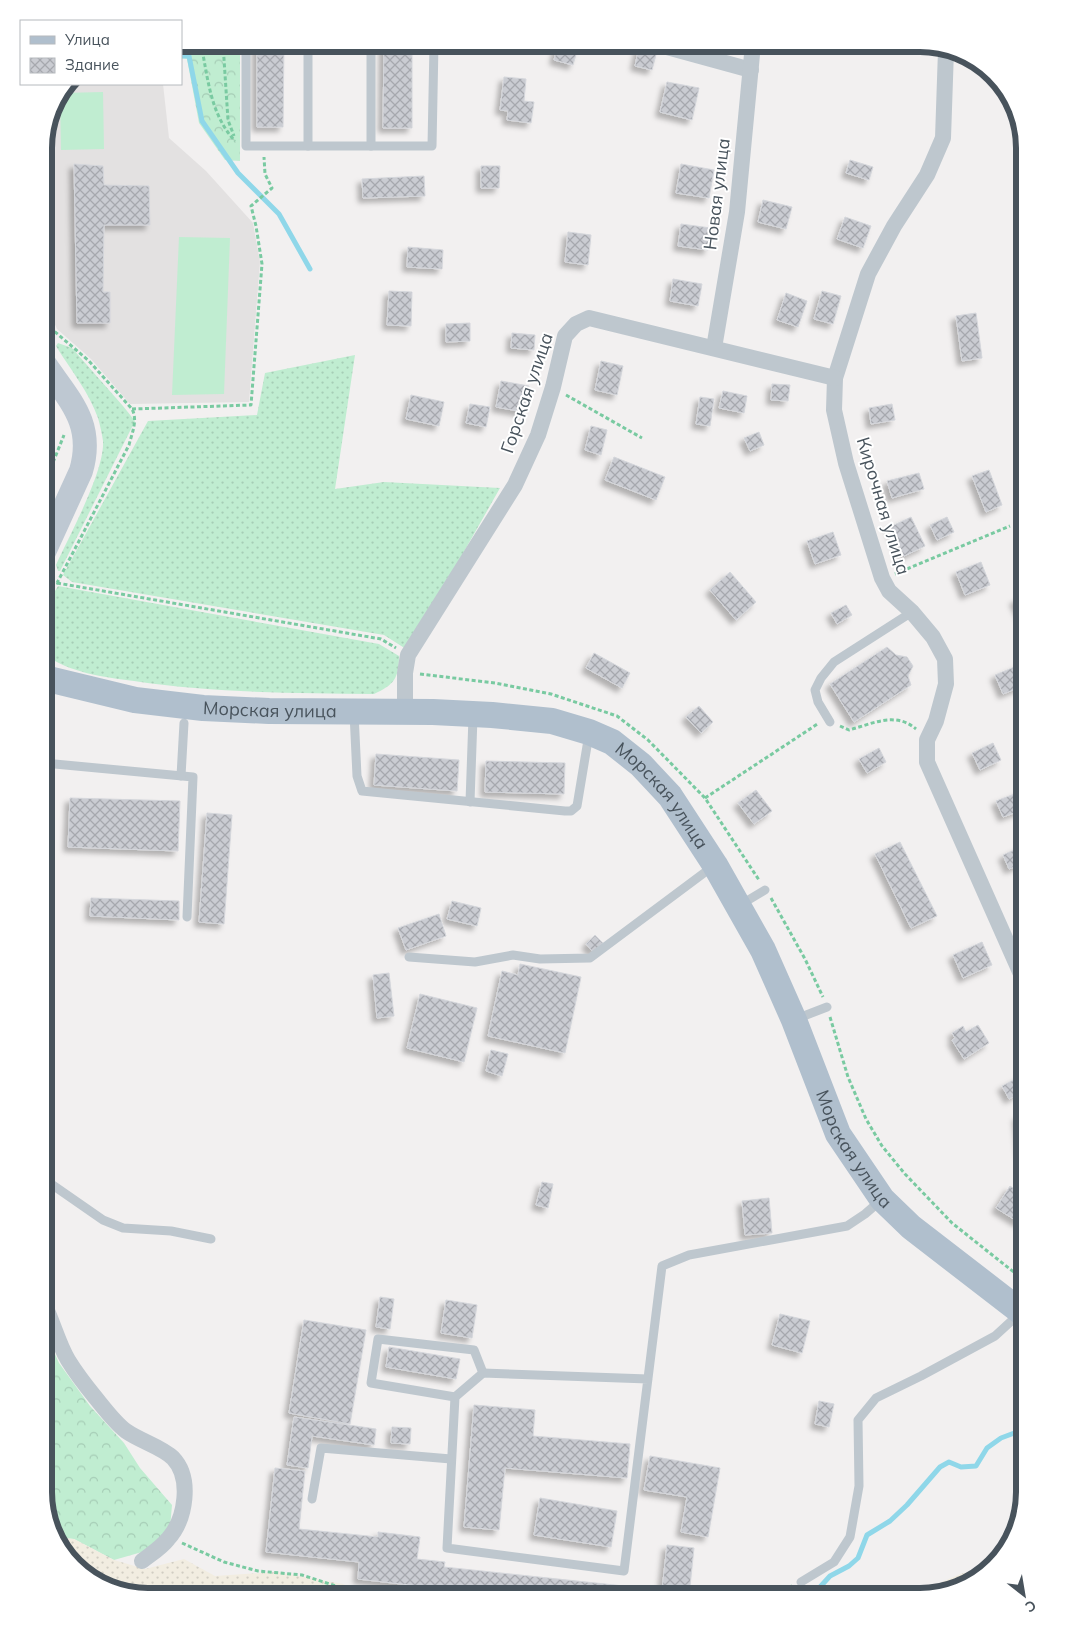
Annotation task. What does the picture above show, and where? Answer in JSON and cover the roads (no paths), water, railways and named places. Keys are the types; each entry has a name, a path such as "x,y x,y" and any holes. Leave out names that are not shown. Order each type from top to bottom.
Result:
{"main road":[{"path":"53,376 73,405 81,421 84,432 85,458 81,471 53,532"},
{"name":"Морская улица","path":"53,680 135,700 203,708 492,715 552,721 589,732 612,742 641,765 670,796 714,865 763,950 794,1020 838,1134 882,1199 911,1226 1016,1308"}],"street":[{"path":"689,53 751,70"},
{"name":"Новая улица","path":"714,348 737,212 752,53"},
{"name":"Кирочная улица","path":"946,56 943,138 927,175 894,226 868,274 835,378 834,410 846,463 882,578 889,592 912,612 934,637 944,659 946,684 936,721 928,740 926,762 1016,963"},
{"name":"Горская улица","path":"405,712 405,673 408,655 515,485 538,435 553,387 565,336 576,324 590,318 835,378"},
{"path":"52,1323 68,1359 96,1398 126,1431 172,1456 181,1468 185,1481 181,1514 170,1538 142,1561"}],"lane":[{"path":"246,53 246,146 432,146 434,53"},
{"path":"308,53 308,146"},
{"path":"371,53 371,146"},
{"path":"829,719 818,702 815,690 821,678 834,662 912,612"},
{"path":"354,712 357,776 362,790 572,811 577,806 589,732"},
{"path":"470,802 473,715"},
{"path":"181,776 184,723"},
{"path":"53,764 194,777 187,917"},
{"path":"409,957 476,962 513,955 540,959 590,958 714,865"},
{"path":"738,906 765,890"},
{"path":"794,1020 827,1008"},
{"path":"52,1185 103,1220 123,1228 171,1231 210,1239"},
{"path":"648,1379 483,1373 455,1397 446,1548 624,1571 648,1379 662,1266 689,1255 847,1226 866,1214 882,1199"},
{"path":"801,1582 834,1562 850,1537 858,1486 858,1420 876,1398 995,1336 1016,1320"},
{"path":"455,1397 371,1384 378,1339 474,1350 483,1373"},
{"path":"312,1499 321,1448 450,1459"}],"waterway":[{"path":"182,56 189,56 202,121 238,173 279,214 310,269"},
{"path":"817,1588 830,1576 849,1566 858,1558 867,1535 890,1521 907,1505 940,1467 949,1462 961,1467 976,1466 987,1448 1001,1438 1016,1432"}]}
